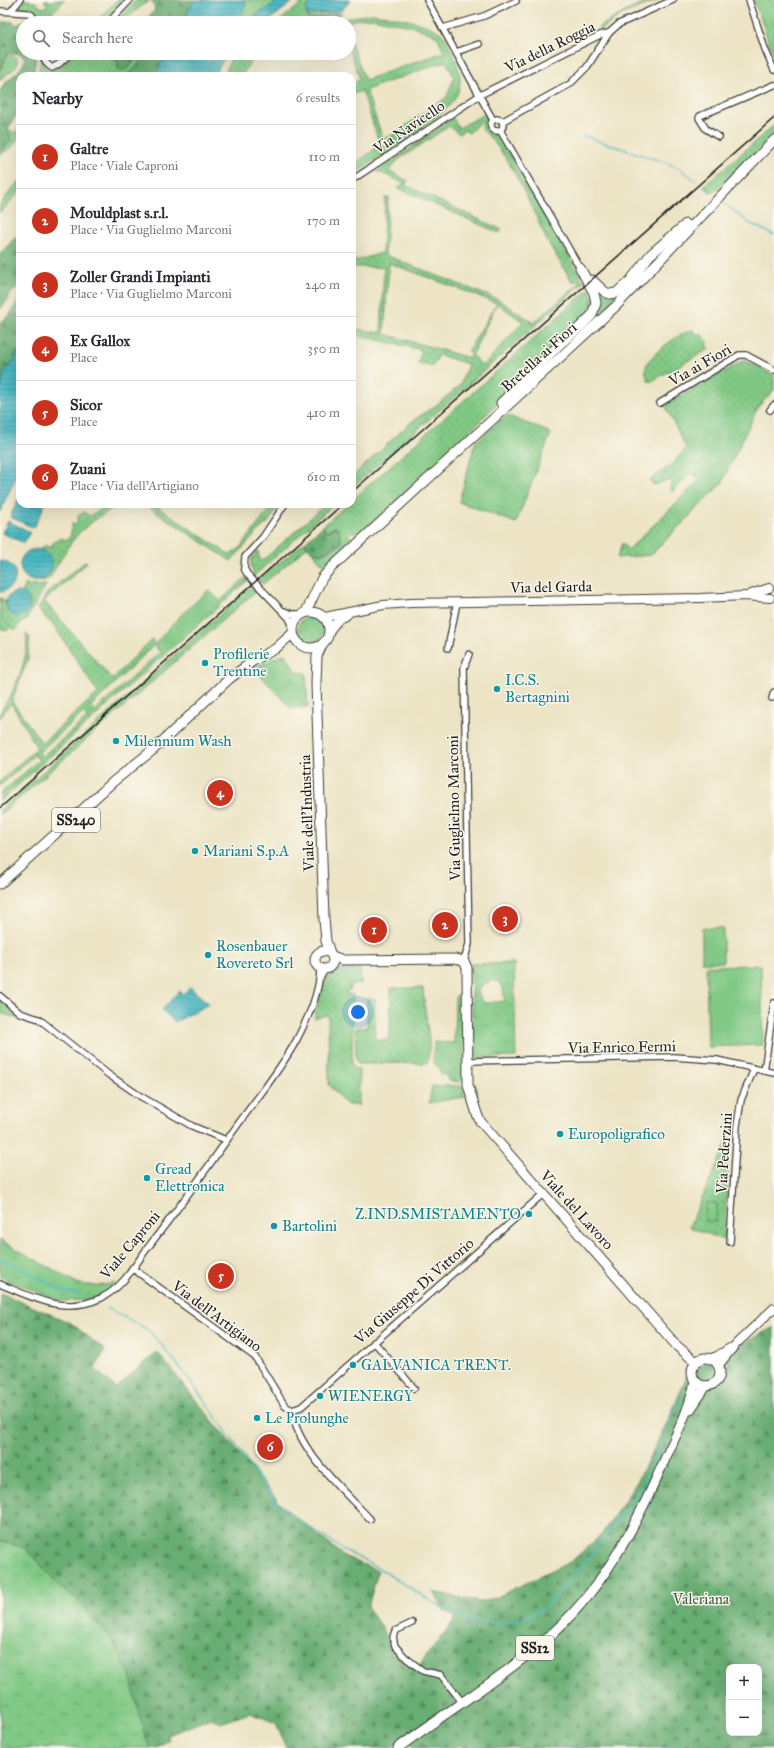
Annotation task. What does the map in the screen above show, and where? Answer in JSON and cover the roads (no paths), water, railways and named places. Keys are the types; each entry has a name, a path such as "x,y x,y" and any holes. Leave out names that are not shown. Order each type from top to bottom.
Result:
{"main road":[{"name":"Bretella ai Fiori","path":"304,613 310,606 317,588 331,568 451,456 616,306 719,196 774,140"},
{"path":"580,268 605,292 610,294 616,293 630,281 650,255 719,196"},
{"path":"451,456 478,426 556,348 592,316 596,303 594,293 580,268"},
{"path":"317,588 316,602 322,615 328,621 330,630"},
{"path":"275,648 293,630 296,620 304,613"},
{"name":"Via del Garda","path":"304,613 322,615"},
{"path":"293,630 302,645"},
{"name":"Via del Garda","path":"322,645 327,640 330,630"},
{"path":"275,648 302,645 314,648 322,645"},
{"name":"Viale dell'Industria","path":"302,645 312,655 314,669"},
{"name":"Viale dell'Industria","path":"322,645 317,656 316,684 327,960"},
{"name":"SS240","path":"0,889 229,679 253,661 275,648"},
{"name":"SS240","path":"0,884 114,781 151,751"},
{"path":"327,960 454,959 465,965"},
{"name":"Viale del Lavoro","path":"465,965 468,1084 480,1121 677,1346 696,1362"},
{"path":"709,1359 714,1361 718,1366"},
{"name":"SS12","path":"398,1748 546,1640 590,1594 621,1550 642,1510 678,1430 693,1389 695,1380 692,1371 696,1362 709,1359"},
{"name":"SS12","path":"678,1430 706,1386 718,1380 718,1366"},
{"path":"695,1380 698,1384 706,1386"}],"street":[{"path":"11,11 20,0"},
{"path":"115,16 130,0"},
{"path":"427,0 493,120 491,127 496,131 500,130 504,126 503,121"},
{"name":"Via della Roggia","path":"480,95 600,35 609,33 619,24 673,0"},
{"path":"749,0 765,49 774,70"},
{"path":"443,28 484,16 516,1"},
{"path":"0,11 11,11 32,16"},
{"path":"503,121 570,84 587,68 609,33"},
{"path":"456,52 480,44"},
{"path":"45,60 52,68 63,60"},
{"path":"719,137 706,129 699,118 700,116 774,84"},
{"name":"Via Navicello","path":"356,177 480,95"},
{"path":"493,120 500,118 503,121"},
{"path":"500,130 580,268"},
{"name":"Via ai Fiori","path":"660,403 739,355 746,355 774,370"},
{"path":"770,410 774,404"},
{"path":"282,508 263,537 245,557 244,568 247,574 289,618 293,630"},
{"path":"772,586 772,600"},
{"name":"Via del Garda","path":"746,596 772,586"},
{"name":"Via del Garda","path":"322,615 356,611 396,603 746,596 772,600"},
{"path":"448,648 457,602"},
{"path":"277,607 290,614 304,613"},
{"name":"Via del Garda","path":"330,630 339,619 356,611"},
{"name":"Via Guglielmo Marconi","path":"465,965 469,944 464,668 469,654"},
{"name":"Viale dell'Industria","path":"314,669 316,684"},
{"path":"772,698 774,692"},
{"name":"Viale Caproni","path":"0,1284 45,1302 75,1305 103,1297 120,1284 171,1218 295,1043 312,1009 327,960"},
{"path":"0,996 20,1013 39,1019 103,1071 140,1096 192,1126 226,1140"},
{"path":"764,1071 774,1003"},
{"name":"Via Enrico Fermi","path":"468,1061 674,1057 716,1060 774,1074"},
{"name":"Via Pederzini","path":"730,1242 737,1126 741,1100 754,1069"},
{"name":"Via Giuseppe Di Vittorio","path":"292,1410 302,1407 543,1194"},
{"name":"Via dell'Artigiano","path":"132,1268 255,1358 285,1406 292,1410 293,1422 309,1451 370,1519"},
{"name":"SS12","path":"718,1366 736,1344 774,1308"},
{"path":"374,1342 414,1388"},
{"name":"SS12","path":"709,1359 717,1356 736,1344"},
{"path":"412,1623 395,1631 393,1636 395,1646 423,1671 441,1675 462,1702"}],"water":[{"path":"194,0 247,0 241,16 186,16"},
{"path":"279,0 295,0 275,16 256,16"},
{"path":"313,0 351,0 341,11 308,16 305,9"},
{"path":"163,60 223,60 216,72 157,72"},
{"path":"16,357 16,477 0,512 0,392 4,372"},
{"path":"16,504 16,508 43,508 34,528 10,517"},
{"path":"8,521 30,532 24,543 2,533"},
{"path":"33,549 39,549 49,556 52,565 51,571 45,578 39,581 33,581 23,574 20,568 20,562 27,552"},
{"path":"0,561 7,562 14,570 16,575 12,585 8,589 1,592 0,592"},
{"path":"18,592 27,595 30,604 27,613 18,616 9,613 6,604 9,595"},
{"path":"190,987 209,1004 175,1022 162,1010 179,991 183,994"}],"waterway":[{"path":"583,136 664,162 679,168 695,180"},
{"path":"704,187 711,193"},
{"path":"723,202 749,223 774,235"},
{"path":"0,1258 63,1291 80,1294"},
{"path":"107,1308 148,1330 161,1344 194,1386 279,1506 342,1549 380,1569 442,1608 470,1621 496,1624 522,1618 545,1607 578,1572 636,1495 644,1481 680,1398"}],"railway":[{"path":"356,488 774,118"},
{"path":"0,808 338,508"}],"place":[{"name":"Profilerie Trentine","path":"205,663"},
{"name":"I.C.S. Bertagnini","path":"497,689"},
{"name":"Milennium Wash","path":"116,741"},
{"name":"Ex Gallox","path":"220,793"},
{"name":"Mariani S.p.A","path":"195,851"},
{"name":"Zoller Grandi Impianti","path":"505,919"},
{"name":"Mouldplast s.r.l.","path":"445,925"},
{"name":"Galtre","path":"374,930"},
{"name":"Rosenbauer Rovereto Srl","path":"208,955"},
{"name":"Europoligrafico","path":"560,1134"},
{"name":"Gread Elettronica","path":"147,1178"},
{"name":"Z.IND.SMISTAMENTO","path":"529,1214"},
{"name":"Bartolini","path":"274,1226"},
{"name":"Sicor","path":"221,1276"},
{"name":"GALVANICA TRENT.","path":"353,1365"},
{"name":"WIENERGY","path":"320,1396"},
{"name":"Le Prolunghe","path":"257,1418"},
{"name":"Zuani","path":"270,1447"}],"park label":[{"name":"Valeriana","path":"701,1599"}]}
